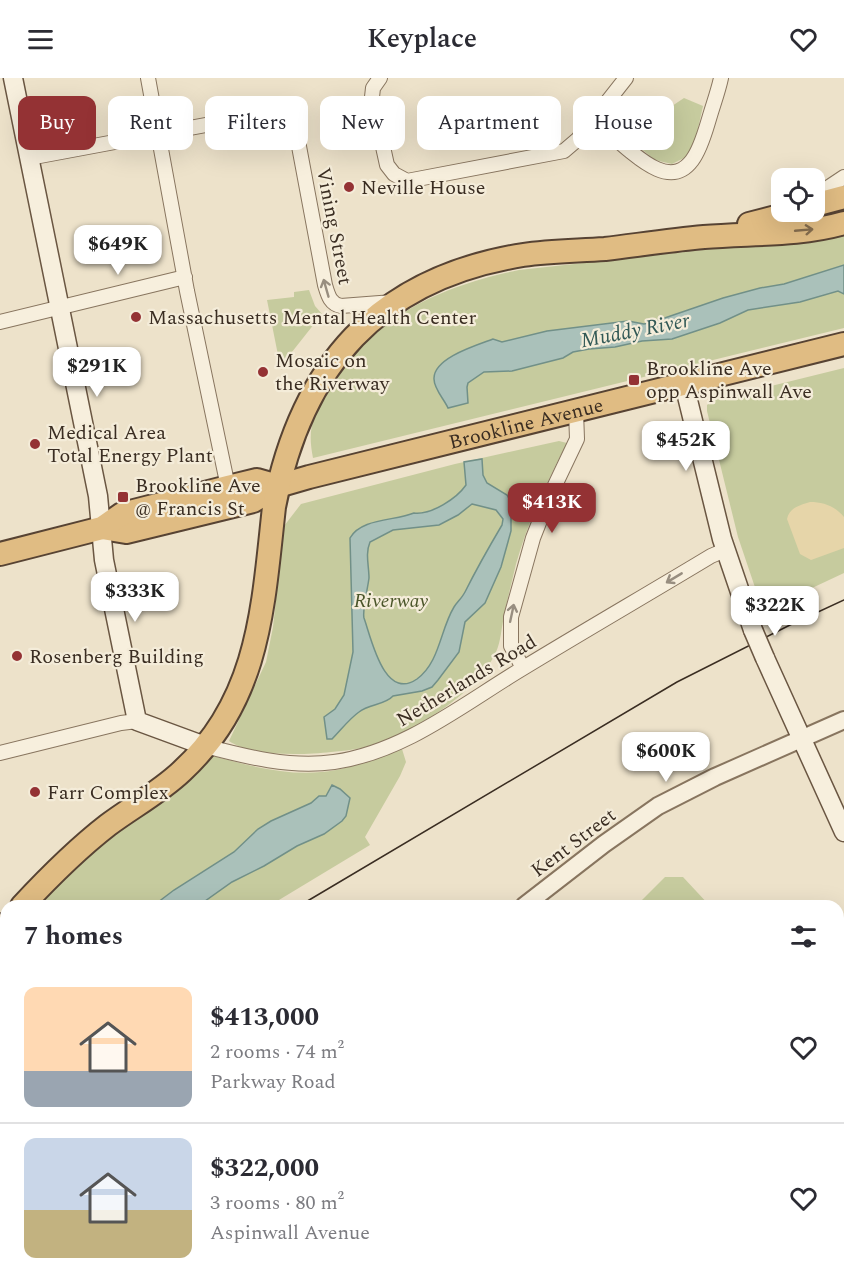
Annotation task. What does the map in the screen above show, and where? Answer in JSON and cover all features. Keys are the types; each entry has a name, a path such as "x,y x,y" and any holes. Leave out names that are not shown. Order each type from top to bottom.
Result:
{"highway":[{"path":"825,202 844,197"},
{"path":"704,237 771,218"},
{"path":"28,900 79,849 175,777 205,746 234,703 251,662 260,618 278,486 297,425 323,373 351,338 372,319 395,302 432,282 501,259 546,252 610,248 704,237 809,230 844,223"},
{"name":"Brookline Avenue","path":"102,528 126,532 253,501 278,486 844,344"},
{"name":"Brookline Avenue","path":"0,555 102,528 122,514 228,487 257,480 278,486"}],"main road":[{"path":"13,78 98,496 104,560 137,721 205,746"},
{"path":"684,384 725,550 753,630 844,832"}],"street":[{"path":"147,78 151,96"},
{"path":"380,78 373,88 372,97 385,160 394,174 407,181 564,151 573,145"},
{"path":"613,96 626,78"},
{"path":"632,150 656,169 666,172 677,171 691,163 700,148 721,78"},
{"name":"Vining Street","path":"193,127 292,109 325,285 330,298 334,304 345,306 395,302"},
{"name":"Vining Street","path":"29,158 108,143"},
{"path":"162,150 185,277 228,487"},
{"path":"825,189 844,177"},
{"path":"0,322 185,277"},
{"path":"523,668 511,646 511,617 537,529 548,500 577,440 576,411"},
{"name":"Netherlands Road","path":"205,746 244,757 279,763 315,764 351,759 401,742 711,556 725,550"},
{"name":"Kent Street","path":"532,900 596,849 652,810 715,777 844,720"},
{"path":"0,753 137,721"}],"green space":[{"path":"684,98 703,106 695,142 686,157 672,164 655,160 643,150 674,150 674,105"},
{"path":"844,231 844,328 313,458 312,424 327,393 344,367 363,344 385,325 434,296 461,285 519,270 822,237"},
{"path":"309,290 315,306 322,314 288,357 281,370 267,300 294,297 294,292"},
{"path":"844,368 844,573 763,611 738,537 707,405 714,400"},
{"name":"Riverway","path":"559,441 567,443 526,532 508,597 498,648 486,668 457,699 419,724 362,748 320,753 278,754 251,750 229,741 266,662 273,627 284,526 301,504 455,464"},
{"path":"402,749 406,762 365,837 370,845 279,900 41,900 76,864 155,806 213,756 259,767 305,773 336,770"},
{"path":"665,877 683,877 704,900 642,900"}],"sand":[{"path":"810,502 828,505 844,517 844,548 811,560 800,554 787,519 793,510"}],"water":[{"name":"Muddy River","path":"844,265 844,294 838,291 800,302 748,310 720,323 672,339 589,349 512,371 484,372 468,383 468,403 448,408 434,383 436,371 448,359 457,353 493,339 502,342 547,331 628,321 644,324 723,298 784,284"},
{"path":"482,459 483,475 487,483 507,495 511,502 511,531 501,567 485,603 465,622 459,652 432,687 393,696 386,701 363,709 332,739 327,739 324,717 335,709 344,695 353,652 350,538 370,523 428,511 450,500 466,485 464,462","holes":["472,504 496,510 503,519 502,525 464,594 449,616 431,664 417,679 406,684 396,682 381,664 364,618 369,578 367,556 370,542 393,530 439,525"]},
{"path":"332,785 350,798 346,816 324,834 297,846 232,882 206,900 161,900 234,852 258,829 311,803 319,796 326,796"}],"tram line":[{"path":"309,900 677,682 844,600"}],"place":[{"name":"Neville House","path":"349,187"},
{"name":"Massachusetts Mental Health Center","path":"136,317"},
{"name":"Mosaic on the Riverway","path":"263,372"},
{"name":"Brookline Ave opp Aspinwall Ave","path":"634,380"},
{"name":"Medical Area Total Energy Plant","path":"35,444"},
{"name":"Brookline Ave @ Francis St","path":"123,497"},
{"name":"Rosenberg Building","path":"17,656"},
{"name":"Farr Complex","path":"35,792"}]}
